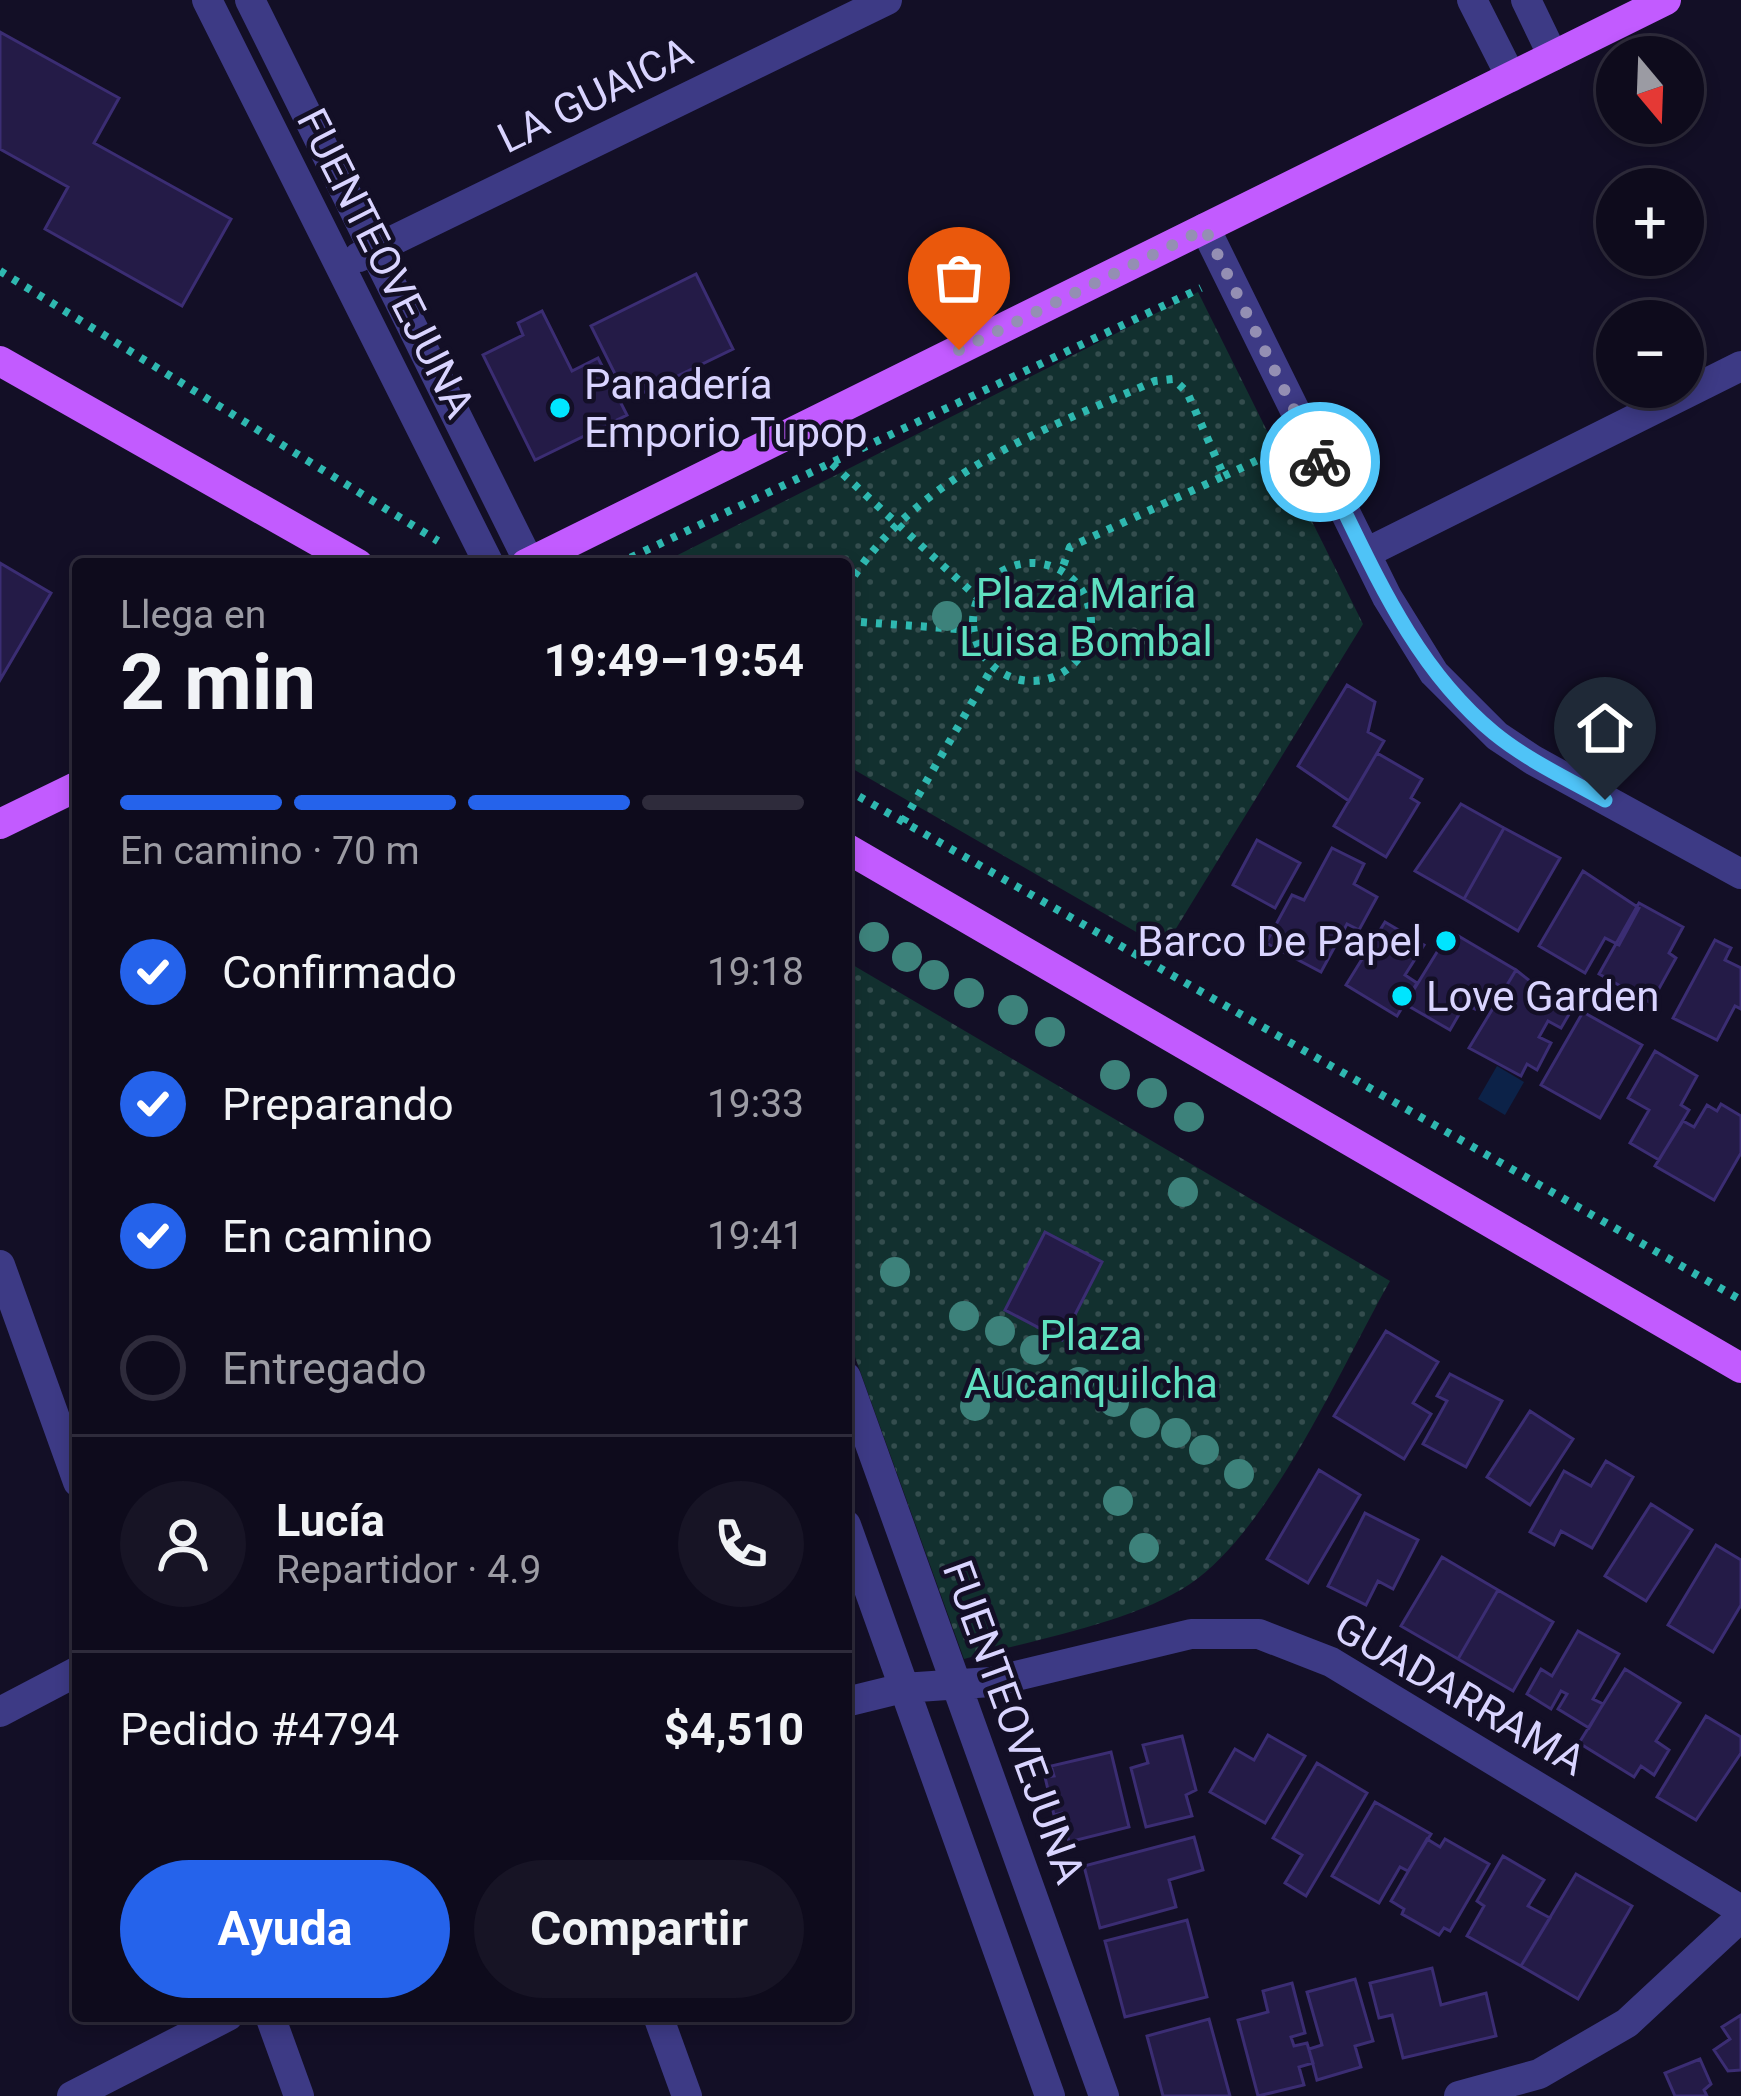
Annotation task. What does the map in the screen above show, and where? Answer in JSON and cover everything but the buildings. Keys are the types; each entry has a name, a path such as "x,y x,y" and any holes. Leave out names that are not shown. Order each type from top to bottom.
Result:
{"main road":[{"path":"537,558 1666,0"},
{"path":"0,362 347,558"},
{"path":"0,824 72,789"},
{"path":"852,851 1741,1368"}],"street":[{"name":"FUENTEOVEJUNA","path":"207,0 486,558"},
{"name":"FUENTEOVEJUNA","path":"250,0 525,558"},
{"name":"LA GUAICA","path":"340,266 887,0"},
{"path":"1472,0 1510,77"},
{"path":"1526,0 1553,56"},
{"path":"1205,229 1366,553 1435,673 1497,736 1741,874"},
{"path":"1366,553 1737,378"},
{"path":"0,1265 72,1465"},
{"name":"FUENTEOVEJUNA","path":"852,1394 1104,2096"},
{"path":"852,1542 1050,2096"},
{"name":"GUADARRAMA","path":"852,1701 903,1688 991,1682 1191,1634 1259,1634 1331,1662 1741,1914"},
{"path":"0,1712 72,1675"},
{"path":"1460,2096 1539,2074 1627,2023 1741,1914"},
{"path":"72,2096 216,2022"},
{"path":"272,2022 299,2096"},
{"path":"660,2022 687,2096"}],"path":[{"path":"0,271 435,539"},
{"path":"629,558 1228,276"},
{"path":"852,580 896,523 952,476 1156,380 1173,379 1186,392 1224,476"},
{"path":"1063,569 1070,548 1308,437"},
{"path":"832,464 977,597"},
{"path":"1030,561 1063,569 1085,592 1093,625 1082,656 1056,677 1023,682 992,668 972,630 977,597 998,571 1030,561"},
{"path":"852,620 972,630"},
{"path":"903,822 992,668"},
{"path":"852,792 1741,1300"}],"green space":[{"name":"Plaza María Luisa Bombal","path":"1198,292 1363,624 1164,948 852,768 852,558 672,558"},
{"name":"Plaza Aucanquilcha","path":"852,965 1390,1281 1302,1445 1220,1559 1190,1584 1140,1610 964,1659 852,1349"}],"water":[{"path":"1497,1066 1524,1082 1505,1115 1478,1099"}],"way so far":[{"path":"959,350 1205,229 1320,462"}],"place":[{"name":"Panadería Emporio Tupop","path":"560,408"},
{"name":"Barco De Papel","path":"1446,941"},
{"name":"Love Garden","path":"1402,996"}],"route":[{"path":"1320,462 1387,597 1435,673 1497,736 1605,800"}]}
